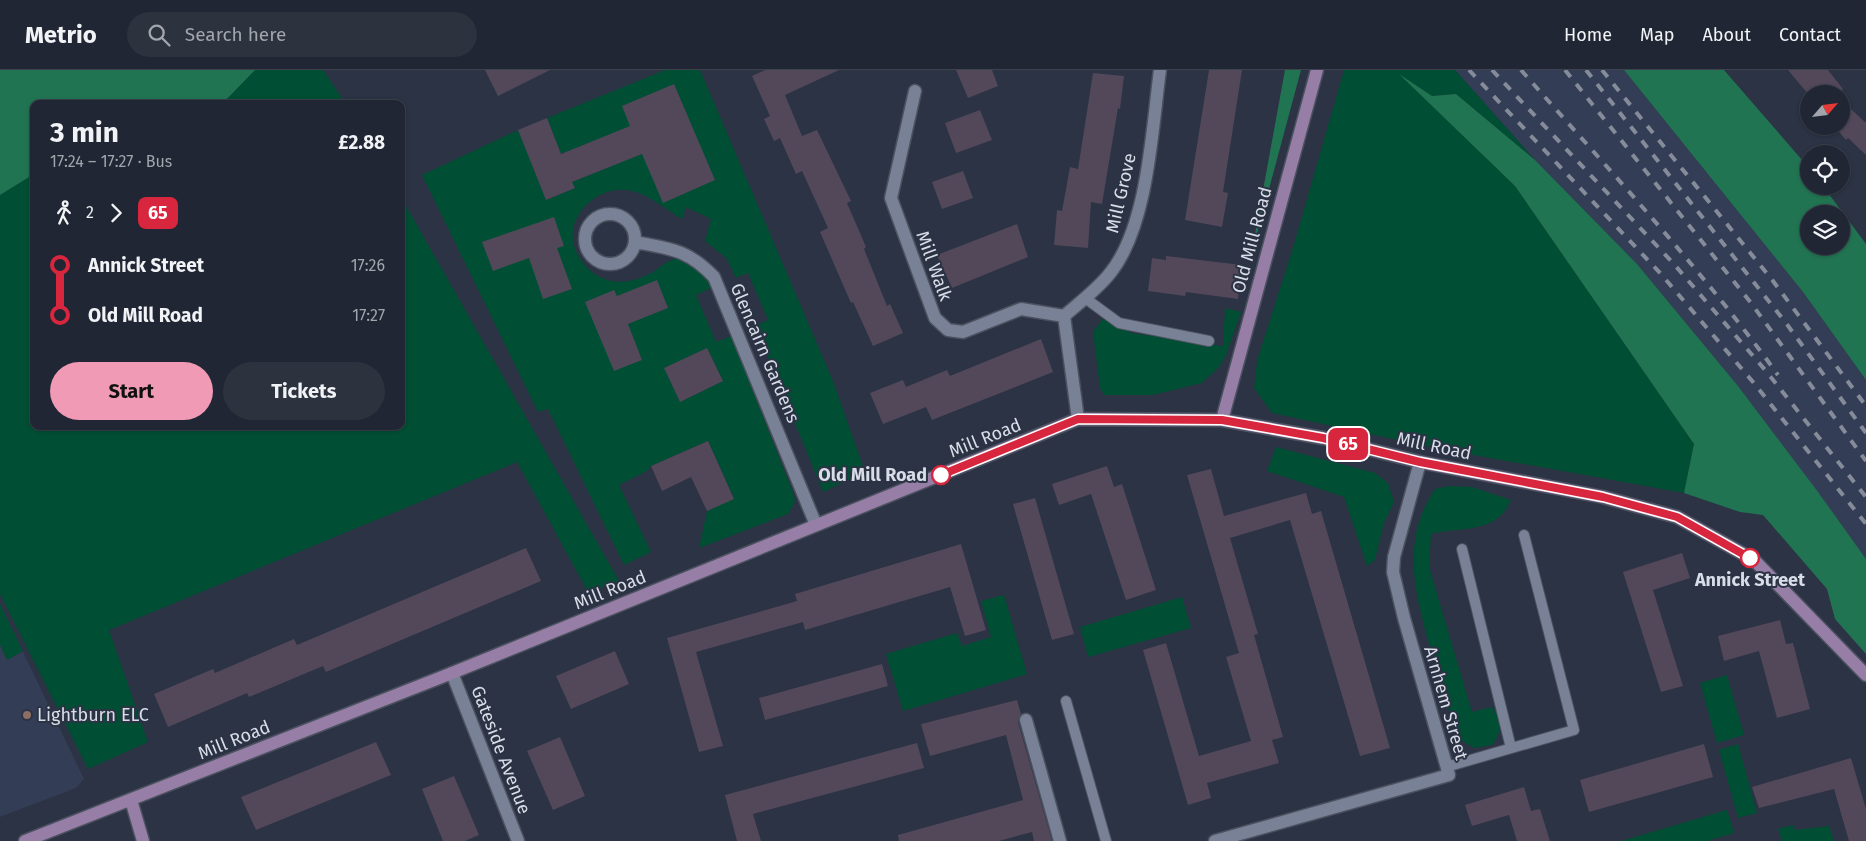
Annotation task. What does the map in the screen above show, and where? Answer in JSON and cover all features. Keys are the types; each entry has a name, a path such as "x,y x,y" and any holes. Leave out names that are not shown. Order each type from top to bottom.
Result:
{"street":[{"name":"Mill Grove","path":"1064,316 1111,272 1130,241 1142,198 1160,70"},
{"name":"Old Mill Road","path":"1222,420 1317,70"},
{"name":"Mill Walk","path":"915,91 891,198 934,318 948,330 963,332 1021,309 1064,316"},
{"path":"603,214 613,214 630,224 634,232 635,242 632,252 625,259 616,264 606,264 597,261 589,254 585,246 584,236 588,226 594,219 603,214"},
{"name":"Glencairn Gardens","path":"635,242 679,251 698,261 714,277 762,389 816,525"},
{"path":"1064,316 1078,419"},
{"name":"Mill Road","path":"25,841 452,673 1078,419 1222,420 1323,438 1420,462 1603,497 1677,517 1754,560 1866,675"},
{"name":"Arnhem Street","path":"1215,841 1449,775 1393,572 1394,557 1420,462"},
{"name":"Gateside Avenue","path":"452,673 518,841"},
{"path":"1026,720 1060,841"},
{"path":"131,800 143,841"}],"lane":[{"path":"1085,298 1119,324 1209,341"},
{"path":"1446,767 1574,730 1524,535"},
{"path":"1462,549 1511,748"},
{"path":"1066,701 1106,841"}],"shaded area":[{"path":"1455,70 1624,70 1803,292 1866,380 1866,559 1738,386 1637,264 1535,160"},
{"name":"Lightburn ELC","path":"0,604 84,779 76,788 0,817"}],"green space":[{"path":"0,70 255,70 226,100 30,100 30,176 0,195"},
{"path":"255,70 323,70 343,100 226,100"},
{"path":"665,70 700,70 833,381 865,472 823,492 755,326 768,320 748,273 736,278 727,259 705,241 711,219 686,207 682,219 651,199 632,191 619,190 606,193 595,198 585,206 578,216 574,228 573,240 577,253 583,263 598,276 616,282 637,279 677,258 689,260 699,267 711,288 696,295 716,342 731,336 794,495 795,502 788,514 699,548 707,511 734,498 708,441 651,466 647,471 619,485 651,552 624,565 548,409 538,412 422,175 518,130 546,200 575,188 572,182 612,166 601,138 561,154 547,118","holes":["707,348 723,381 680,402 664,368"]},
{"path":"1285,70 1301,70 1251,256"},
{"path":"1344,70 1455,70 1535,160 1456,94 1432,96 1402,76 1515,186 1694,444 1684,493 1435,448 1272,413 1254,388 1257,361 1295,241"},
{"path":"1624,70 1724,70 1800,158 1800,195 1830,195 1837,205 1800,205 1800,255 1850,255 1850,222 1866,244 1866,380 1803,292"},
{"path":"1399,74 1432,96 1456,94 1535,160 1637,264 1738,386 1866,559 1866,654 1835,619 1827,589 1763,515 1740,512 1684,493 1694,444 1515,186"},
{"path":"30,176 30,430 405,430 405,204 619,581 588,592 517,462 109,630 148,742 88,769 0,594 0,195"},
{"path":"1225,308 1241,312 1226,355 1219,367 1202,383 1153,395 1104,395 1100,388 1093,332 1107,313 1131,333 1223,346"},
{"path":"1276,447 1375,473 1388,483 1394,502 1384,523 1375,560 1367,566 1344,497 1267,471"},
{"path":"1449,486 1472,487 1511,500 1505,511 1497,519 1487,524 1431,534 1429,567 1472,712 1492,707 1498,717 1500,726 1498,735 1492,745 1474,748 1459,739 1425,630 1416,589 1414,549 1417,529 1424,509 1435,489"},
{"path":"1004,595 1027,674 903,711 886,654 957,633 962,646 991,637 981,601"},
{"path":"1182,597 1191,628 1088,657 1080,627"},
{"path":"0,604 23,651 7,660 0,645"},
{"path":"1727,675 1744,735 1717,743 1700,683"},
{"path":"1738,744 1757,813 1738,818 1719,750"},
{"path":"1727,810 1734,833 1707,841 1621,841"},
{"path":"1793,825 1795,830 1829,826 1834,841 1782,841 1778,829"}],"building":[{"path":"485,70 550,70 498,96"},
{"path":"765,70 839,70 785,95 802,136 817,130 851,201 847,203 866,247 864,249 887,306 890,304 903,333 873,346 853,302 851,303 820,232 828,228 802,171 796,174 780,138 774,141 764,119 770,116 752,76"},
{"path":"956,70 992,70 998,86 968,98"},
{"path":"1209,70 1242,70 1223,192 1228,193 1222,227 1185,220"},
{"path":"1788,70 1828,70 1840,85 1801,85"},
{"path":"1093,73 1124,76 1120,109 1118,108 1102,204 1091,202 1088,248 1054,245 1057,210 1062,211 1070,167 1078,169"},
{"path":"674,84 715,180 663,203 642,154 572,182 575,188 546,200 518,130 547,118 561,154 630,126 622,106"},
{"path":"1850,108 1866,123 1866,155 1848,138 1846,140 1842,135 1850,135"},
{"path":"980,110 992,140 956,153 945,123"},
{"path":"963,171 973,198 942,209 932,182"},
{"path":"554,217 564,246 557,248 572,289 543,299 529,258 493,271 482,242"},
{"path":"1017,224 1028,257 952,288 937,255"},
{"path":"1166,256 1242,265 1238,299 1186,292 1185,296 1148,291 1152,258 1166,260"},
{"path":"657,280 668,308 628,324 642,360 614,371 585,302 614,290 617,296"},
{"path":"1041,339 1053,372 932,420 926,407 883,424 870,393 903,380 906,387 947,370 950,376"},
{"path":"707,348 723,381 680,402 664,368"},
{"path":"708,441 734,499 707,511 691,477 662,491 651,466"},
{"path":"1107,466 1114,487 1122,484 1156,590 1126,600 1091,494 1059,505 1052,484"},
{"path":"1211,469 1224,516 1306,493 1312,514 1321,511 1390,748 1360,756 1290,520 1230,538 1258,634 1254,635 1283,737 1272,740 1279,763 1207,783 1211,798 1188,805 1143,650 1166,643 1199,756 1251,741 1226,657 1239,653 1187,475"},
{"path":"1035,498 1074,634 1052,640 1013,504"},
{"path":"961,544 986,630 965,636 950,587 805,630 803,622 696,652 723,746 699,752 667,638 797,601 795,594"},
{"path":"526,548 541,581 326,672 323,666 249,697 247,693 168,727 154,694 213,669 215,673 294,639 297,645"},
{"path":"1682,553 1690,578 1653,590 1683,686 1661,692 1623,572"},
{"path":"1780,620 1786,644 1793,643 1810,709 1777,718 1759,651 1724,661 1718,636"},
{"path":"615,651 629,684 571,709 556,676"},
{"path":"882,664 888,686 765,720 759,698"},
{"path":"1017,700 1021,714 1018,722 1052,841 1034,841 1032,832 999,841 899,841 898,835 1023,800 1006,735 930,756 921,724"},
{"path":"560,737 585,796 553,810 527,751"},
{"path":"376,742 391,775 256,830 241,797"},
{"path":"917,743 924,768 753,814 761,841 737,841 725,795"},
{"path":"1704,744 1713,777 1589,812 1580,780"},
{"path":"1851,758 1866,809 1866,841 1849,841 1834,789 1759,808 1752,787"},
{"path":"454,776 479,835 465,841 443,841 422,789"},
{"path":"1524,787 1531,811 1540,809 1550,841 1517,841 1509,815 1472,826 1465,805"}],"railway":[{"path":"1469,70 1661,274 1753,382 1866,524"},
{"path":"1492,70 1673,263 1766,371 1866,497"},
{"path":"1521,70 1686,257 1778,375"},
{"path":"1565,70 1751,303 1866,461"},
{"path":"1586,70 1786,323 1866,433"},
{"path":"1602,70 1773,281 1866,406"}],"bus line":[{"name":"65","path":"941,475 1078,419 1222,420 1323,438 1420,462 1603,497 1677,517 1750,558"}],"place":[{"name":"Old Mill Road","path":"941,475"},
{"name":"Annick Street","path":"1750,558"},
{"name":"Lightburn ELC","path":"27,715"}]}
